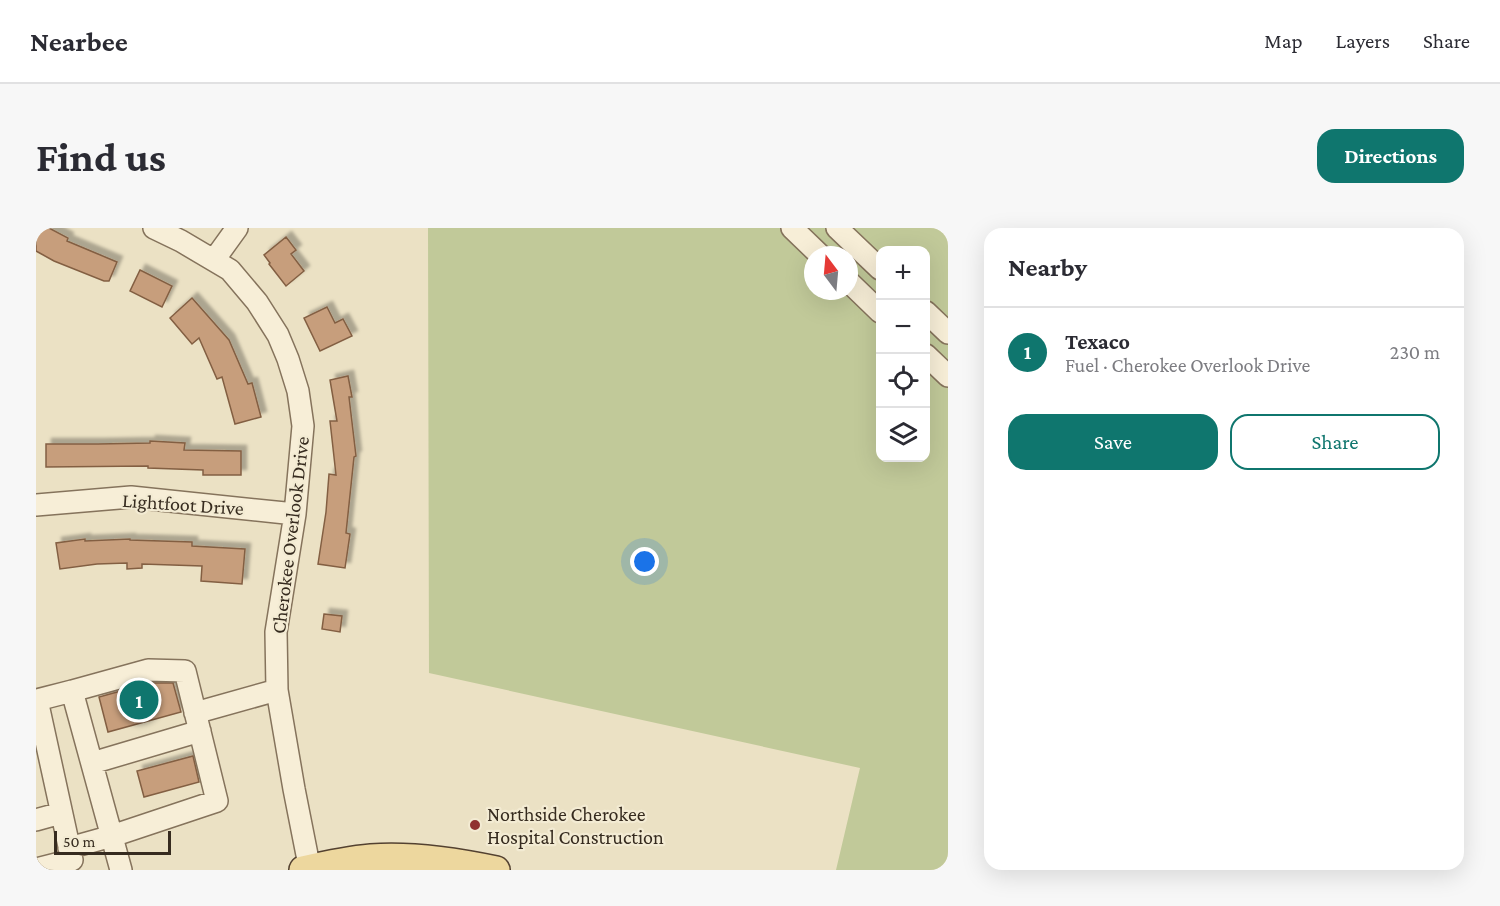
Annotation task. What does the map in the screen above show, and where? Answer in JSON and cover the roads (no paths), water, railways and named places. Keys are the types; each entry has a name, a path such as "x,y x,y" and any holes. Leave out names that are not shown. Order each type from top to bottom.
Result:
{"main road":[{"path":"307,870 340,862 374,858 437,860 496,870"}],"street":[{"name":"Cherokee Overlook Drive","path":"154,228 230,270 257,302 278,335 298,391 303,426 294,514 276,632 277,690 307,870"},
{"path":"214,260 237,228"},
{"path":"792,228 811,246"},
{"path":"837,228 876,265"},
{"path":"858,291 876,308"},
{"path":"930,316 948,333"},
{"path":"930,359 948,376"},
{"name":"Lightfoot Drive","path":"36,505 131,497 294,514"},
{"path":"36,869 72,860 69,848 61,813 37,700 148,670 184,671 217,801 69,848"},
{"path":"92,763 277,690"},
{"path":"72,691 121,870"},
{"path":"36,820 61,813"}],"place":[{"name":"Texaco","path":"139,700"},
{"name":"Northside Cherokee Hospital Construction","path":"475,825"}]}
